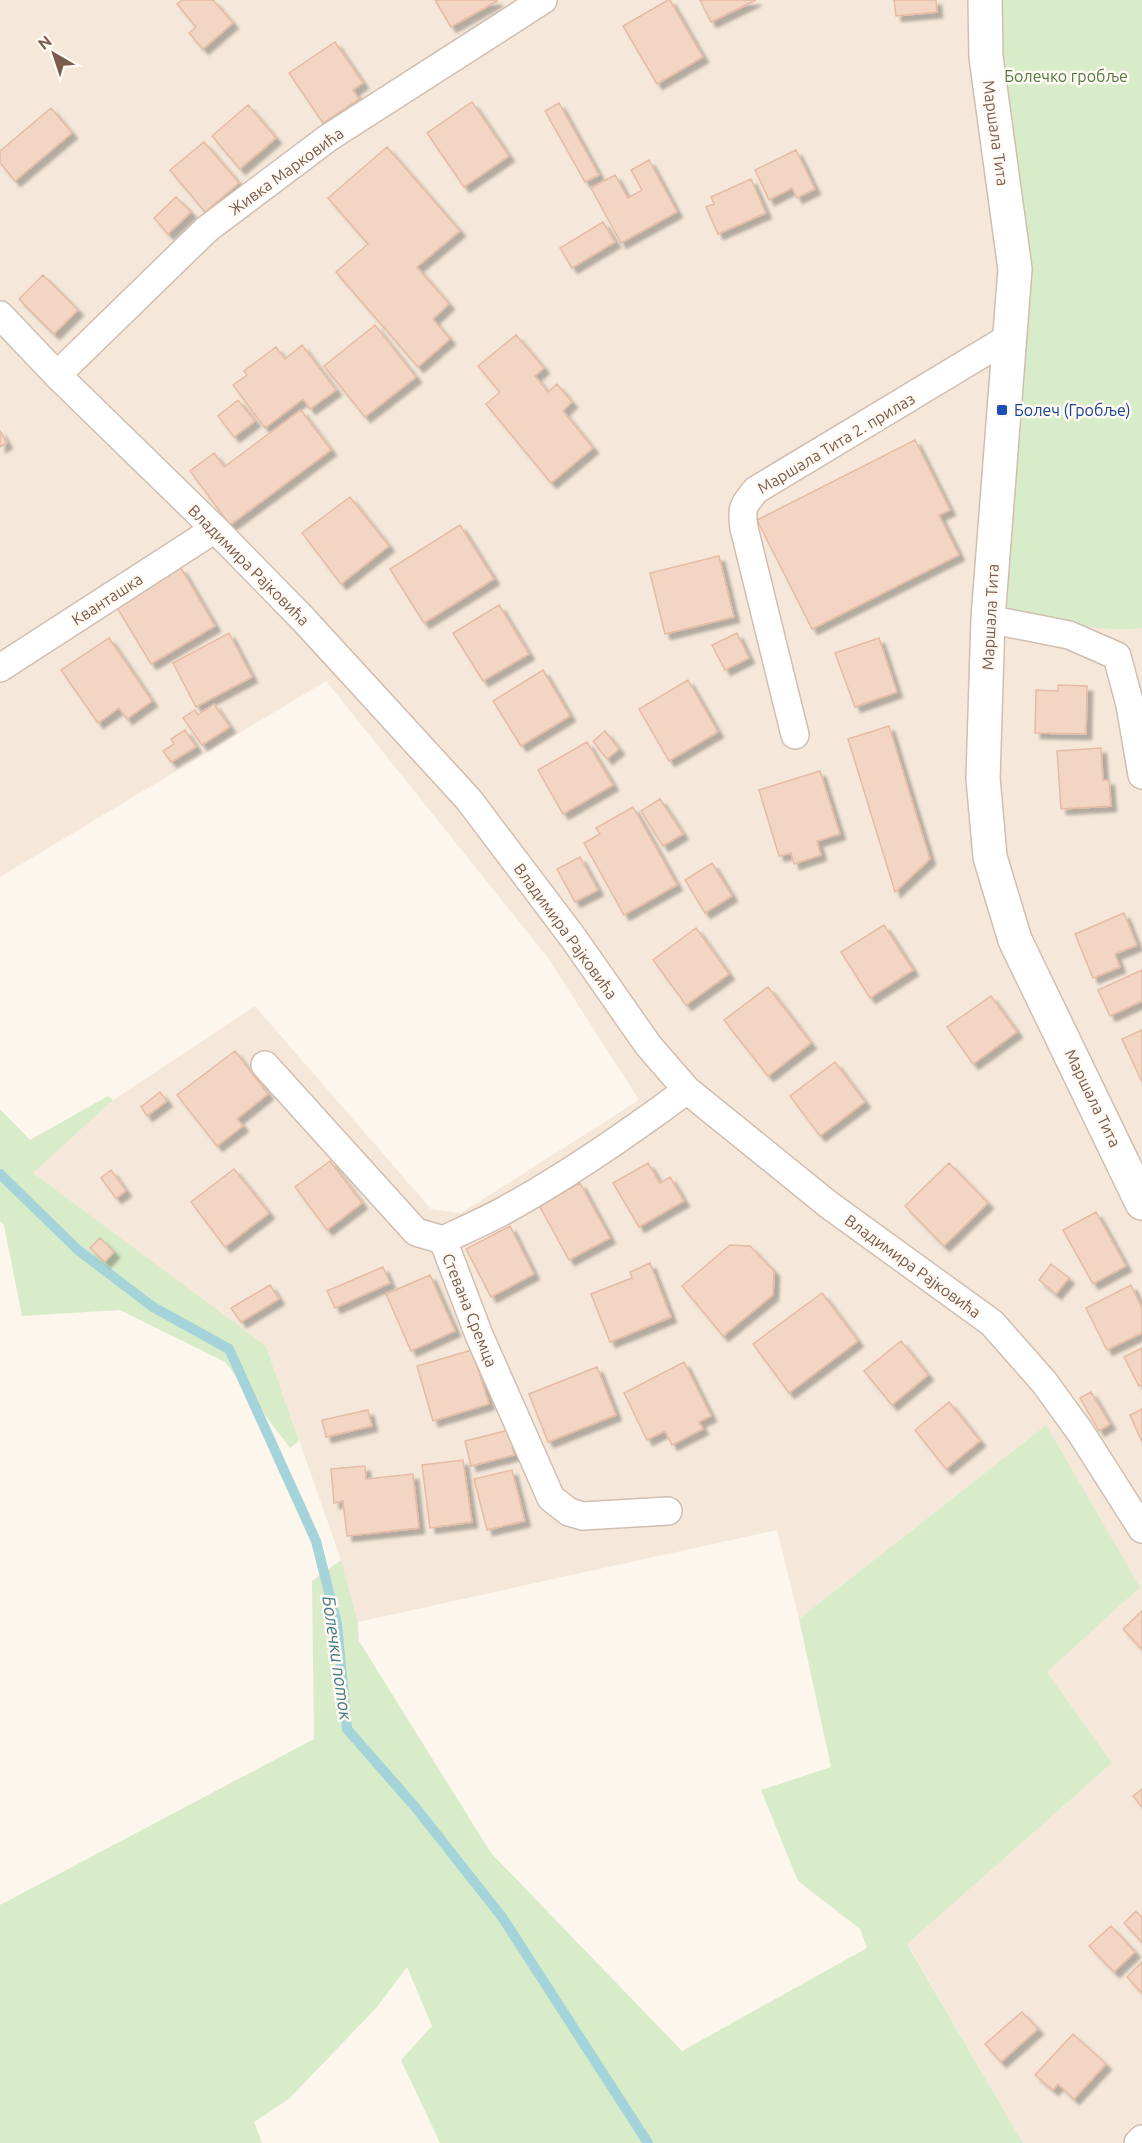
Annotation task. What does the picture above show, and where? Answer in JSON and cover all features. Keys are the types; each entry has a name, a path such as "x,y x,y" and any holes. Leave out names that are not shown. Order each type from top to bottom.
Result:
{"street":[{"name":"Живка Марковића","path":"57,375 207,229 328,138 543,0"},
{"name":"Маршала Тита","path":"985,0 986,57 1015,269 988,619 983,778 990,857 1015,940 1142,1203"},
{"name":"Владимира Рајковића","path":"0,315 57,375 215,529 304,620 469,800 574,939 648,1046 687,1090 829,1205 992,1323 1044,1382 1082,1433 1142,1529"},
{"name":"Маршала Тита 2. прилаз","path":"795,735 744,528 742,512 745,502 756,490 1010,337"},
{"name":"Кванташка","path":"0,668 215,529"},
{"path":"988,619 1069,636 1117,656 1130,705 1142,775"},
{"path":"265,1065 416,1232 443,1240"},
{"name":"Стевана Сремца","path":"668,1510 583,1516 569,1512 551,1498 479,1335 443,1240 505,1210 566,1173 623,1137 687,1090"},
{"path":"1138,2143 1142,2139"}],"shaded area":[{"path":"0,0 1142,0 1142,2143 1023,2143 907,1943 1112,1763 1047,1672 1046,1425 799,1619 777,1530 358,1622 341,1560 266,1346 32,1173 113,1100 255,1006 431,1209 461,1213 639,1100 548,958 326,681 0,877"}],"green space":[{"name":"Болечко гробље","path":"985,0 1142,0 1142,628 1086,627 990,605 1010,337"},
{"path":"108,1096 113,1100 33,1173 266,1346 299,1441 290,1448 225,1362 120,1310 22,1316 4,1225 0,1221 0,1109 30,1140"},
{"path":"1046,1425 1140,1587 1047,1672 1112,1763 907,1944 1023,2143 440,2143 401,2060 432,2026 407,1967 377,2007 289,2099 254,2122 262,2143 0,2143 0,1905 314,1739 312,1581 341,1560 358,1622 359,1641 491,1853 682,2051 867,1948 860,1929 798,1881 761,1790 831,1767 799,1619"}],"building":[{"path":"182,0 213,0 233,23 203,49 189,33 196,27 177,4"},
{"path":"435,0 496,0 497,1 451,27"},
{"path":"668,0 703,57 657,84 623,26"},
{"path":"700,0 756,0 711,22"},
{"path":"894,0 936,0 937,12 896,16"},
{"path":"335,42 363,83 353,90 359,99 323,123 289,73"},
{"path":"472,102 509,156 464,187 427,133"},
{"path":"559,103 599,175 585,182 545,111"},
{"path":"248,105 276,138 240,169 212,136"},
{"path":"51,108 72,133 15,181 0,163 0,151"},
{"path":"204,142 239,183 205,212 170,170"},
{"path":"387,147 460,231 417,267 449,304 433,319 450,339 418,367 336,272 368,244 328,198"},
{"path":"796,150 815,189 797,198 792,188 769,200 755,170"},
{"path":"649,160 677,212 621,243 591,188 615,175 628,198 642,190 631,170"},
{"path":"751,179 766,213 718,234 706,207 714,204 711,197"},
{"path":"176,197 191,212 168,234 154,218"},
{"path":"603,222 615,242 572,268 560,248"},
{"path":"43,275 78,310 54,334 19,299"},
{"path":"375,325 416,377 365,417 324,366"},
{"path":"516,335 544,368 535,376 548,392 557,384 572,402 563,411 593,448 551,483 486,404 500,392 478,366"},
{"path":"302,345 336,390 310,409 303,399 265,428 233,385 247,375 244,371 276,347 285,359"},
{"path":"238,400 255,421 234,437 218,416"},
{"path":"301,410 331,450 230,525 190,471 214,453 224,467"},
{"path":"0,431 7,443 0,447"},
{"path":"915,440 950,510 939,515 959,555 812,629 757,520"},
{"path":"350,497 389,546 341,584 302,533"},
{"path":"460,525 494,579 424,623 390,569"},
{"path":"719,556 734,617 665,634 650,573"},
{"path":"181,568 215,626 151,664 116,606"},
{"path":"499,605 529,654 483,681 453,633"},
{"path":"229,633 252,677 196,707 173,663"},
{"path":"737,633 749,658 725,670 712,645"},
{"path":"109,638 152,701 127,719 119,708 98,723 61,670"},
{"path":"879,638 897,692 855,707 835,653"},
{"path":"543,670 570,716 521,746 493,701"},
{"path":"688,680 718,732 669,761 639,709"},
{"path":"1058,685 1087,686 1086,734 1035,733 1036,690 1058,691"},
{"path":"214,704 230,727 202,745 183,718 195,710 198,715"},
{"path":"889,726 930,859 895,892 848,739"},
{"path":"185,730 196,747 171,762 163,751 174,744 171,739"},
{"path":"605,731 619,749 607,759 593,741"},
{"path":"587,742 613,785 563,814 538,770"},
{"path":"1101,748 1103,780 1109,780 1111,806 1061,809 1057,751"},
{"path":"820,771 840,834 817,841 821,855 794,864 791,853 779,856 759,790"},
{"path":"660,799 683,834 663,846 641,811"},
{"path":"633,807 677,885 624,915 584,843 600,834 596,828"},
{"path":"580,857 598,890 575,902 557,869"},
{"path":"712,863 732,896 705,913 685,880"},
{"path":"1124,913 1137,945 1115,954 1120,967 1093,978 1075,934"},
{"path":"884,925 913,970 870,998 841,952"},
{"path":"696,928 729,974 686,1005 653,960"},
{"path":"1142,970 1142,1001 1110,1016 1098,990"},
{"path":"768,987 811,1043 768,1076 724,1020"},
{"path":"991,996 1017,1032 973,1064 947,1027"},
{"path":"1142,1030 1142,1082 1122,1039"},
{"path":"235,1051 268,1094 237,1119 243,1126 217,1146 177,1095"},
{"path":"835,1062 865,1102 820,1136 790,1096"},
{"path":"160,1092 167,1101 147,1116 141,1107"},
{"path":"330,1161 362,1203 327,1230 295,1187"},
{"path":"648,1163 660,1183 670,1177 684,1201 639,1227 613,1183"},
{"path":"949,1163 988,1203 944,1246 905,1206"},
{"path":"234,1169 269,1213 225,1247 191,1202"},
{"path":"111,1170 126,1191 116,1198 101,1178"},
{"path":"580,1183 610,1238 569,1260 539,1205"},
{"path":"1096,1212 1126,1266 1093,1284 1063,1230"},
{"path":"510,1226 534,1274 491,1297 466,1249"},
{"path":"100,1238 114,1252 105,1262 90,1248"},
{"path":"730,1245 750,1246 774,1271 773,1295 723,1336 682,1286"},
{"path":"650,1263 671,1317 610,1342 591,1294 632,1278 630,1272"},
{"path":"1051,1264 1069,1278 1056,1294 1039,1280"},
{"path":"383,1267 390,1283 335,1308 327,1291"},
{"path":"430,1275 455,1331 411,1351 386,1294"},
{"path":"270,1285 279,1299 241,1322 231,1308"},
{"path":"1131,1285 1142,1308 1142,1333 1107,1350 1086,1308"},
{"path":"822,1293 858,1341 789,1393 753,1344"},
{"path":"901,1341 928,1375 892,1405 864,1371"},
{"path":"1142,1348 1142,1385 1139,1386 1124,1357"},
{"path":"472,1350 489,1404 433,1421 417,1366"},
{"path":"684,1362 711,1416 699,1422 703,1429 672,1445 665,1431 647,1440 624,1393"},
{"path":"597,1367 616,1415 548,1442 529,1394"},
{"path":"1091,1392 1110,1424 1099,1431 1080,1398"},
{"path":"949,1402 980,1441 946,1469 915,1430"},
{"path":"1142,1409 1142,1442 1130,1415"},
{"path":"368,1410 372,1426 326,1437 322,1420"},
{"path":"509,1430 514,1455 471,1466 465,1441"},
{"path":"463,1460 472,1522 430,1528 422,1465"},
{"path":"365,1466 366,1479 413,1474 419,1528 347,1536 343,1501 334,1503 331,1469"},
{"path":"512,1470 525,1521 487,1530 474,1479"},
{"path":"1142,1611 1142,1649 1123,1629"},
{"path":"1142,1789 1142,1807 1133,1796"},
{"path":"1136,1911 1142,1917 1142,1942 1124,1923"},
{"path":"1111,1926 1135,1952 1114,1972 1089,1946"},
{"path":"1142,1962 1142,1993 1127,1977"},
{"path":"1022,2012 1038,2029 1001,2062 985,2044"},
{"path":"1073,2034 1106,2064 1074,2099 1058,2084 1053,2090 1035,2075"}],"waterway":[{"name":"Болечки поток","path":"0,1174 78,1250 153,1307 229,1349 316,1541 337,1624 347,1729 416,1808 502,1917 648,2143"}],"place":[{"name":"Болеч (Гробље)","path":"1002,410"}]}
